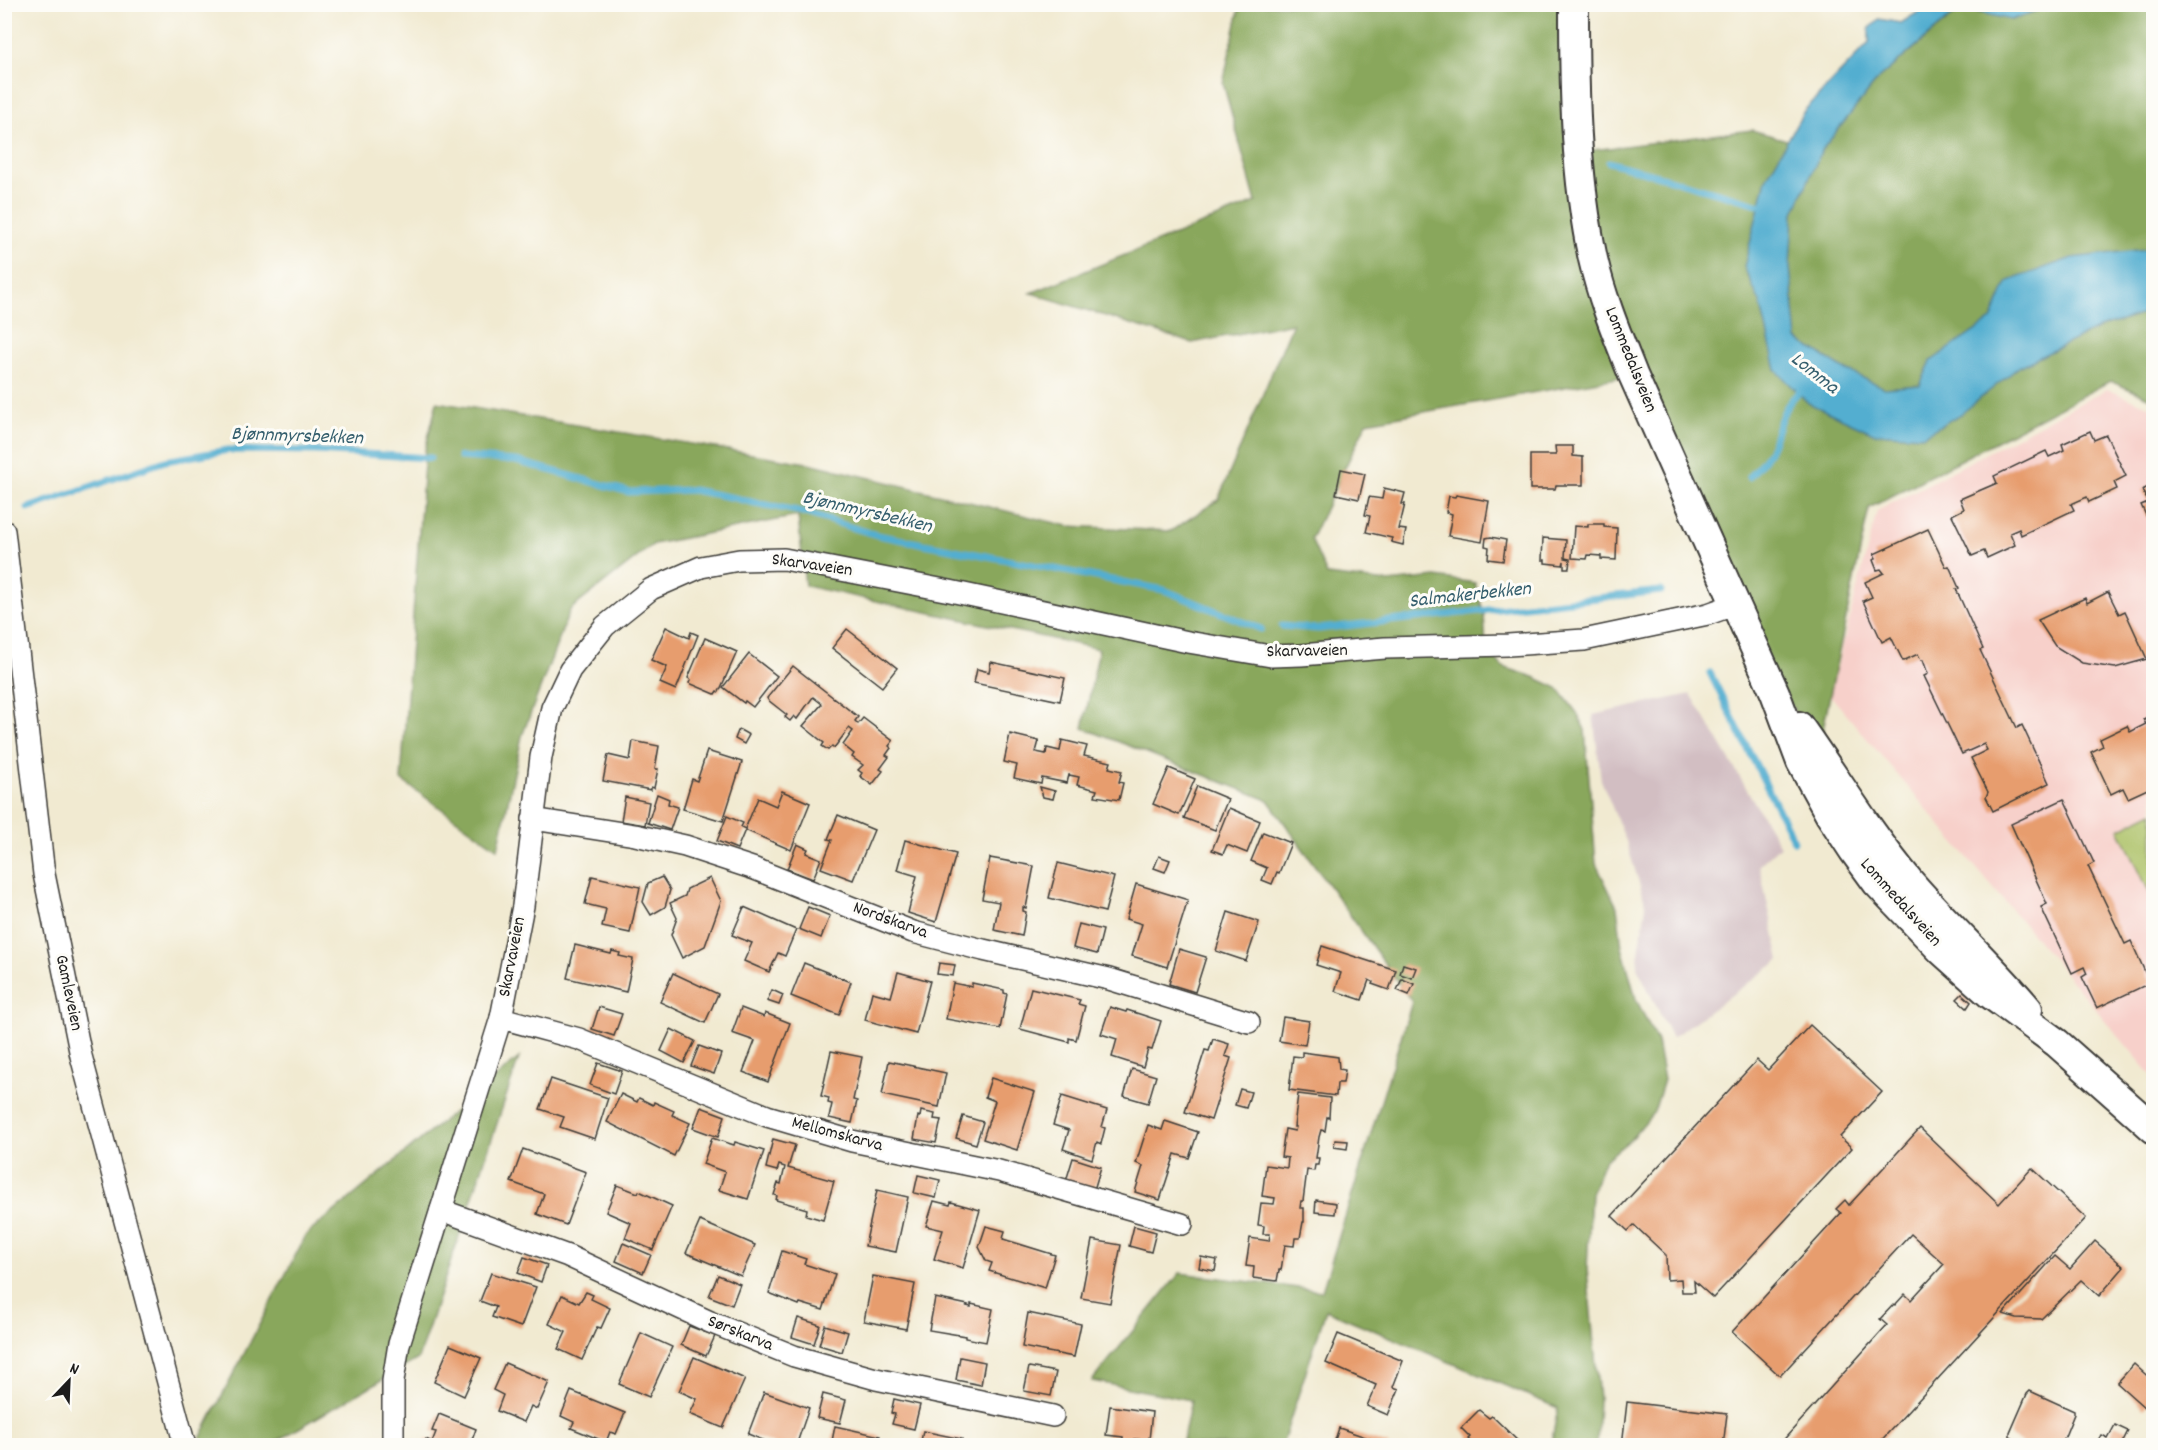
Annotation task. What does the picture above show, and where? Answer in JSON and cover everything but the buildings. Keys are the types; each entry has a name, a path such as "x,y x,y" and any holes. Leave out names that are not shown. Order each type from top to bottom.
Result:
{"main road":[{"name":"Lommedalsveien","path":"1574,4 1577,152 1594,260 1615,332 1775,693 1874,837 1912,884 2002,978 2057,1043 2154,1129"}],"street":[{"name":"Gamleveien","path":"4,531 44,874 81,1056 185,1446"},
{"name":"Skarvaveien","path":"393,1446 393,1381 399,1344 501,1018 523,906 541,757 552,708 570,670 605,626 651,589 702,567 739,560 784,559 832,567 1188,642 1271,656 1301,656 1385,648 1508,645 1584,640 1708,614 1736,604"},
{"name":"Nordskarva","path":"533,819 635,835 685,846 755,869 913,932 1109,979 1249,1022"},
{"name":"Mellomskarva","path":"501,1018 579,1039 767,1116 852,1141 999,1171 1182,1224"},
{"name":"Sørskarva","path":"441,1210 568,1256 710,1322 794,1356 876,1379 1053,1416"}],"shaded area":[{"path":"2107,389 2153,408 2153,1077 1830,695 1877,511"},
{"path":"1691,694 1780,846 1759,865 1780,960 1672,1038 1637,967 1646,905 1626,841 1601,780 1593,715"}],"green space":[{"path":"1240,5 1573,5 1577,152 1752,130 1821,150 1879,78 1956,13 1969,10 2011,20 2046,5 2153,5 2153,399 2110,381 1869,508 1818,753 1739,612 1633,375 1367,422 1311,539 1327,575 1388,582 1436,577 1475,583 1484,614 1486,648 1503,667 1558,688 1577,713 1585,730 1596,864 1617,907 1622,947 1636,999 1657,1041 1664,1080 1654,1112 1630,1140 1604,1161 1591,1194 1587,1269 1599,1399 1597,1445 1551,1445 1558,1408 1326,1310 1282,1445 1182,1445 1191,1400 1092,1381 1180,1273 1322,1291 1412,1002 1268,800 1083,728 1099,649 805,586 798,516 654,544 570,610 522,736 498,849 401,780 425,450 437,402 813,464 1068,526 1171,531 1218,500 1293,323 1192,343 1031,293 1256,202 1223,83"},
{"path":"2153,812 2153,900 2119,829"},
{"path":"519,1058 418,1359 275,1442 275,1445 196,1446 306,1235"}],"water":[{"name":"Lomma","path":"1931,4 2046,5 2011,20 1969,10 1955,13 1879,78 1822,150 1793,215 1790,267 1797,339 1842,368 1884,388 1920,385 1931,361 1991,320 2008,281 2072,258 2153,248 2153,311 2099,328 2019,367 1961,414 1922,436 1873,433 1808,403 1776,370 1760,302 1744,267 1766,179 1804,111 1869,43 1869,29 1879,19 1901,23"}],"waterway":[{"path":"1609,162 1768,207"},
{"name":"Salmakerbekken","path":"1749,477 1768,453 1787,406 1804,387"},
{"name":"Bjønnmyrsbekken","path":"28,508 165,461 228,450 315,451 430,458"},
{"name":"Bjønnmyrsbekken","path":"460,457 516,461 629,492 692,490 798,511 877,535 1164,590 1261,629"},
{"name":"Salmakerbekken","path":"1282,626 1318,629 1661,591"},
{"path":"1710,673 1794,841"}]}
